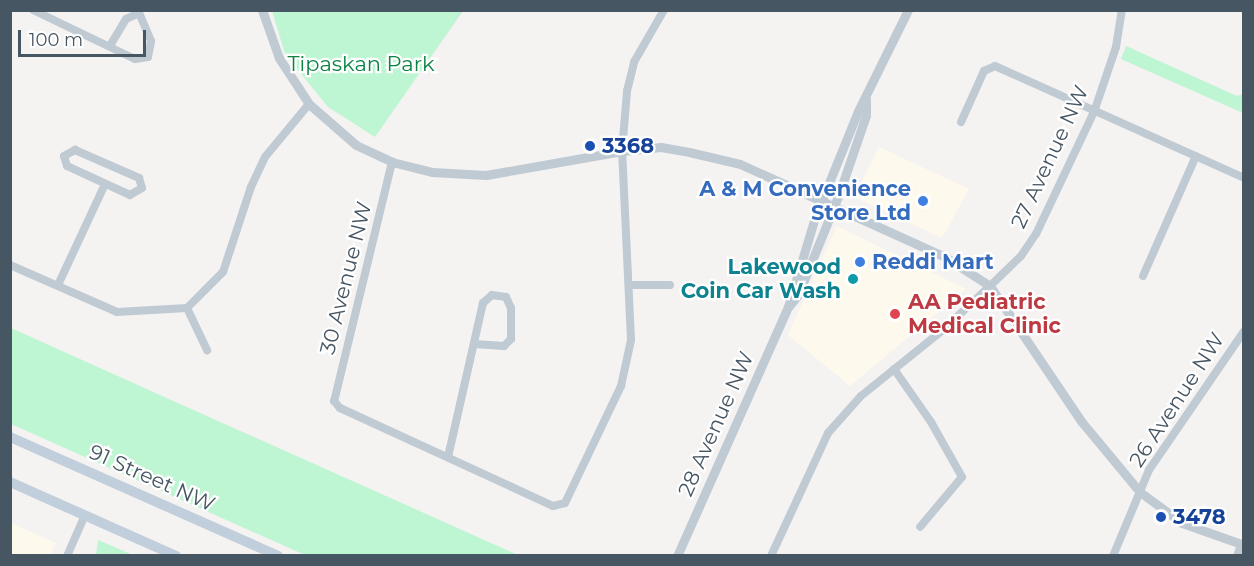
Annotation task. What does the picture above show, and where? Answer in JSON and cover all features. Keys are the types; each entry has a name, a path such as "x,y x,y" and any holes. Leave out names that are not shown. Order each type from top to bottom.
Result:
{"main road":[{"name":"91 Street NW","path":"10,438 278,555"},
{"path":"10,482 176,555"}],"street":[{"path":"33,10 135,59 148,57 151,41 139,13 126,19 110,46"},
{"path":"262,10 279,58 309,104 356,145 392,162 432,172 486,175 622,151 662,147 740,164 923,245 990,286 1087,429 1140,492 1182,523 1242,545 1237,555"},
{"path":"474,344 504,346 511,339 511,308 506,297 492,295 484,301 474,344 448,457 552,506 565,503 621,386 631,340 622,151 627,91 634,62 664,10"},
{"name":"28 Avenue NW","path":"677,555 788,307 821,199 858,111 866,99 908,10"},
{"name":"27 Avenue NW","path":"771,555 828,433 861,396 990,286 1021,256 1036,234 1094,112 1116,47 1122,10"},
{"path":"961,122 984,71 995,66 1244,178"},
{"name":"28 Avenue NW","path":"788,307 798,295 834,205 866,115 866,99"},
{"path":"10,265 117,312 143,313 187,308 223,272 251,187 265,157 309,104"},
{"path":"75,150 139,178 142,188 130,195 105,184 67,166 64,156 75,150"},
{"path":"1143,276 1196,156"},
{"name":"30 Avenue NW","path":"392,162 334,401 340,408 448,457"},
{"path":"58,285 105,184"},
{"path":"630,285 670,285"},
{"path":"187,308 207,350"},
{"name":"26 Avenue NW","path":"1113,555 1149,470 1244,331"},
{"path":"894,369 931,422 962,477 920,527"},
{"path":"67,555 85,515"}],"shaded area":[{"path":"879,147 969,189 942,238 854,197"},
{"path":"837,226 966,289 850,386 788,335"},
{"path":"11,523 56,543 50,555 11,555"}],"green space":[{"name":"Tipaskan Park","path":"272,10 463,11 375,137 328,107 285,54"},
{"path":"1126,46 1237,96 1243,94 1243,113 1121,59"},
{"path":"11,328 518,555 305,555 11,424"},
{"path":"98,540 133,555 96,555"}],"place":[{"name":"3368","path":"590,146"},
{"name":"A & M Convenience Store Ltd","path":"923,201"},
{"name":"Reddi Mart","path":"860,262"},
{"name":"Lakewood Coin Car Wash","path":"853,279"},
{"name":"AA Pediatric Medical Clinic","path":"895,314"},
{"name":"3478","path":"1161,517"}]}
